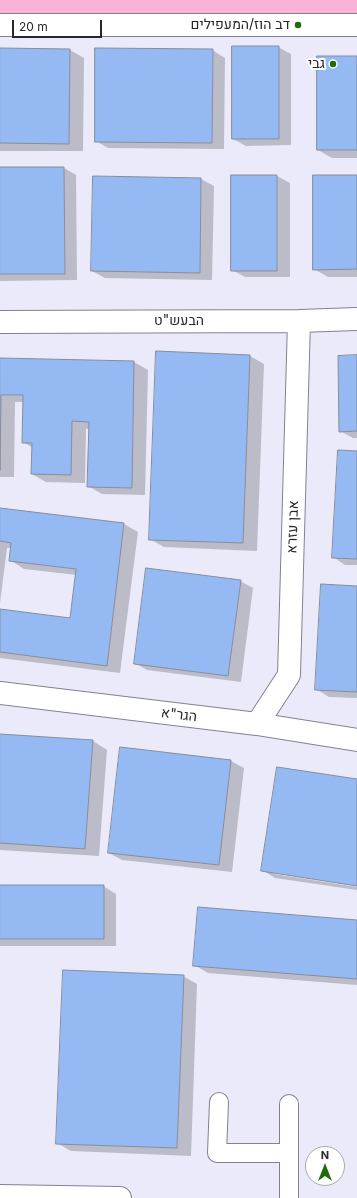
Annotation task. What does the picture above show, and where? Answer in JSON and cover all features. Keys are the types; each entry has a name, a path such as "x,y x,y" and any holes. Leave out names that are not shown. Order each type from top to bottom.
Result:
{"street":[{"path":"0,25 357,25"},
{"name":"הבעש\"ט","path":"0,322 299,321 357,319"},
{"name":"אבן עזרא","path":"257,724 289,674 299,321"},
{"name":"הגר\"א","path":"0,694 257,724 357,740"},
{"path":"0,1196 120,1198"}],"lane":[{"path":"219,1102 217,1153 289,1153"},
{"path":"289,1104 289,1198"}],"shaded area":[{"path":"0,0 357,0 357,25 0,25"}],"building":[{"path":"232,46 279,46 279,139 232,139"},
{"path":"0,48 70,49 69,144 0,143"},
{"path":"95,48 213,49 212,143 95,142"},
{"path":"317,56 357,56 357,150 317,150"},
{"path":"0,167 64,167 65,274 0,274"},
{"path":"231,175 277,175 277,271 231,271"},
{"path":"313,175 357,175 357,269 313,270"},
{"path":"93,176 201,178 200,273 91,271"},
{"path":"156,351 250,355 243,543 149,540"},
{"path":"357,355 357,431 339,432 338,356"},
{"path":"0,358 134,361 132,488 87,487 89,422 72,421 71,475 31,474 32,443 22,443 23,395 1,395 0,470"},
{"path":"338,450 357,451 357,559 332,558"},
{"path":"0,508 124,523 107,666 0,652 0,609 70,618 76,569 9,561 11,543 0,541"},
{"path":"146,568 241,580 228,676 134,664"},
{"path":"321,584 357,586 357,692 315,690"},
{"path":"0,734 93,740 85,849 0,843"},
{"path":"120,747 231,760 219,865 108,853"},
{"path":"277,767 357,779 357,886 261,871"},
{"path":"0,885 104,885 104,939 0,939"},
{"path":"198,907 357,920 357,979 193,966"},
{"path":"63,970 184,975 177,1148 56,1144"}],"place":[{"name":"דב הוז/המעפילים","path":"298,25"},
{"name":"גבי","path":"333,64"}]}
